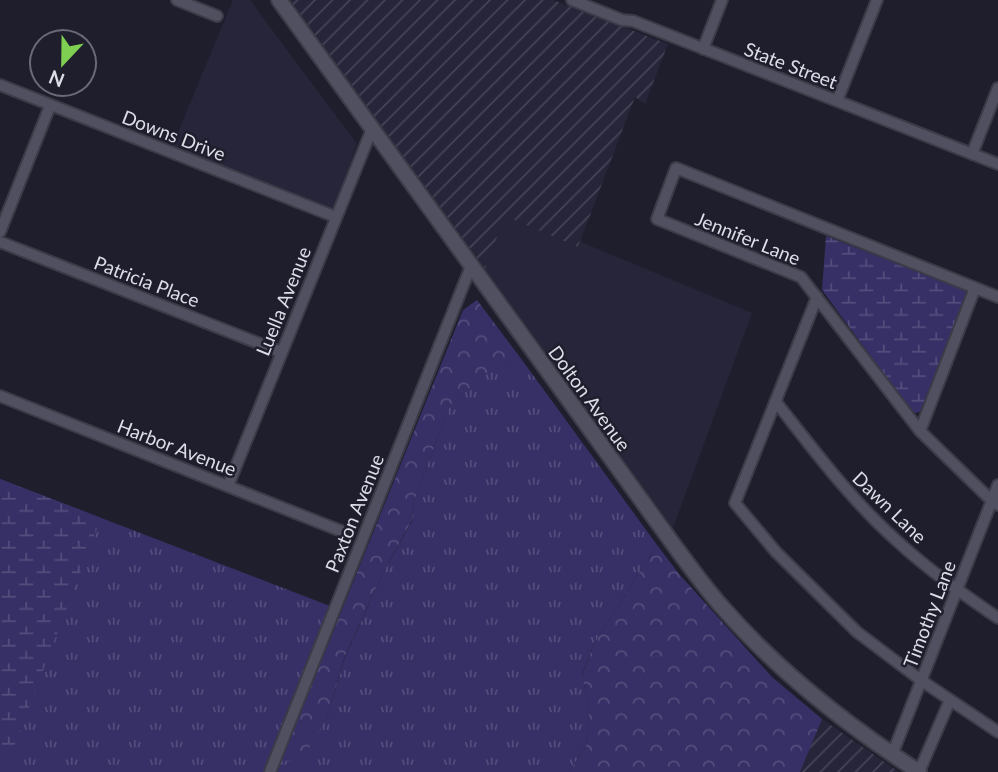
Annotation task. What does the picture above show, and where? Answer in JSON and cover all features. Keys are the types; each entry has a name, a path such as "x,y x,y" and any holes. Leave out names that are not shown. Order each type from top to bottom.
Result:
{"street":[{"path":"177,0 217,16"},
{"name":"Dolton Avenue","path":"279,0 671,541 724,609 824,705 919,772"},
{"name":"State Street","path":"572,0 622,20 633,21 998,164"},
{"path":"703,49 722,0"},
{"path":"836,101 877,0"},
{"name":"Downs Drive","path":"0,85 336,217"},
{"path":"972,154 998,88"},
{"path":"0,232 50,106"},
{"name":"Luella Avenue","path":"228,486 372,129"},
{"name":"Jennifer Lane","path":"817,297 801,277 657,219 676,168 998,297"},
{"name":"Patricia Place","path":"0,242 281,352"},
{"name":"Paxton Avenue","path":"270,772 471,266"},
{"path":"920,430 975,288"},
{"path":"817,297 735,503 776,551 857,632 998,733"},
{"path":"817,297 920,430 995,503"},
{"name":"Harbor Avenue","path":"0,397 341,531"},
{"name":"Dawn Lane","path":"776,402 837,480 895,539 957,590 998,618"},
{"name":"Timothy Lane","path":"892,755 957,590 995,503 998,485"},
{"path":"919,772 950,700"}],"shaded area":[{"path":"233,0 250,0 357,144 334,212 171,149"},
{"path":"290,0 553,0 668,44 645,104 635,97 578,247 505,216 485,269"},
{"path":"505,215 578,247 581,242 752,313 673,528 485,269"},
{"path":"822,719 899,772 800,772"}],"green space":[{"path":"826,236 967,293 920,412 911,411 822,290"},
{"path":"477,300 522,360 482,376 449,407 414,501 412,520 383,573 345,656 327,718 303,758 287,761 283,756 463,310"},
{"path":"522,360 657,545 594,644 582,674 589,708 586,746 569,772 277,772 283,756 287,761 327,718 345,657 383,573 412,521 414,501 449,407 482,375"},
{"path":"0,479 330,606 265,772 0,772"},
{"path":"0,479 101,518 11,755 0,750"},
{"path":"657,545 679,574 772,677 822,719 800,772 569,772 586,746 589,708 582,675 594,644"}]}
